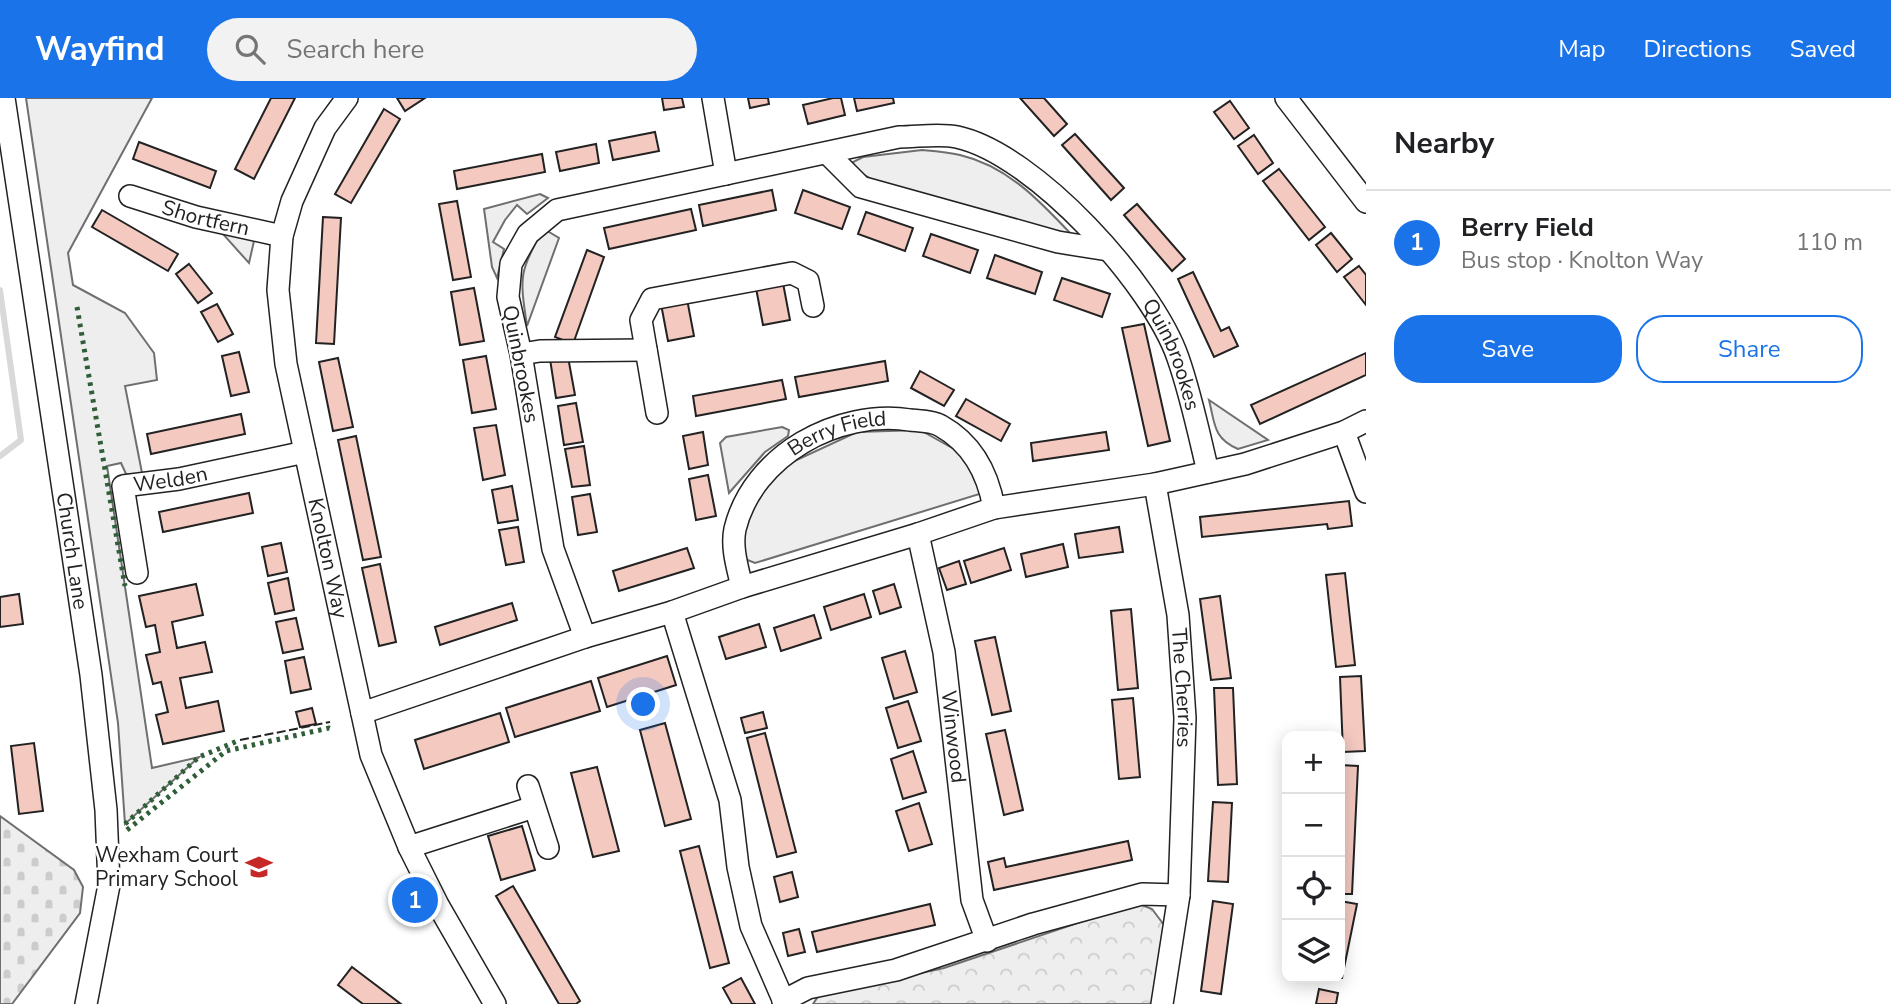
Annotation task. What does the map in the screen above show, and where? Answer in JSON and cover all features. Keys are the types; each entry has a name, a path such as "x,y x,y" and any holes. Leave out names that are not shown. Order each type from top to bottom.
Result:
{"street":[{"name":"Church Lane","path":"4,98 90,675 106,810 109,885 86,1004"},
{"name":"Knolton Way","path":"347,98 325,128 292,201 282,236 278,290 286,364 371,755 409,847 438,905 495,1004"},
{"path":"713,98 726,174"},
{"path":"1286,98 1366,202"},
{"name":"Quinbrookes","path":"585,637 553,549 521,354 508,298 511,264 528,234 557,210 899,137 956,137 999,152 1052,191 1108,250 1151,303 1178,357 1208,472"},
{"path":"827,152 861,187 1058,242 1108,250"},
{"name":"Shortfern","path":"130,196 196,217 282,236"},
{"path":"657,413 642,320 652,299 792,273 808,281 813,306"},
{"path":"521,354 540,351 646,351"},
{"name":"Berry Field","path":"742,587 734,550 734,531 745,501 777,459 830,428 888,416 940,424 975,454 990,485 994,508"},
{"path":"362,713 585,637 672,612 742,587 994,508 1155,484 1245,464 1343,432 1366,421"},
{"path":"1343,432 1366,492"},
{"name":"Welden","path":"137,573 123,486 179,479 305,452"},
{"name":"The Cherries","path":"1155,484 1178,615 1185,718 1180,895 1162,1004"},
{"name":"Winwood","path":"918,534 944,652 972,900 987,941"},
{"path":"672,612 730,800 738,867 751,926 784,1002 808,988 895,970 1033,924 1142,894 1180,895"},
{"path":"528,786 548,848"},
{"path":"409,847 534,807"}],"green space":[{"path":"26,98 152,98 68,253 73,285 125,313 154,353 157,380 125,386 143,478 126,474 121,463 107,466 152,768 199,757 125,824 118,723"},
{"path":"922,150 960,155 993,167 1034,197 1071,234 1065,241 873,180 854,169 853,162 863,157"},
{"path":"540,194 548,198 527,214 517,205 493,242 504,249 497,278 492,267 484,209"},
{"path":"544,229 559,238 527,326 523,276 529,255"},
{"path":"222,233 250,237 254,241 249,263"},
{"path":"1209,400 1268,440 1238,449 1230,445 1216,429"},
{"path":"782,427 789,430 788,436 765,452 729,493 720,443 726,437"},
{"path":"920,430 963,454 986,492 755,563 740,557 744,515 790,463 857,432"},
{"path":"0,816 74,870 83,887 80,913 12,1004 0,1004"},
{"path":"1137,903 1152,909 1164,925 1152,1004 813,1004 819,995 944,968"}],"building":[{"path":"271,98 295,98 254,179 235,169"},
{"path":"397,98 425,98 405,111"},
{"path":"662,98 682,98 684,107 664,110"},
{"path":"748,98 768,98 769,104 750,108"},
{"path":"841,98 845,115 808,124 803,105"},
{"path":"854,98 893,98 894,103 857,111"},
{"path":"1020,98 1044,98 1067,124 1054,136"},
{"path":"1230,101 1249,128 1234,139 1214,112"},
{"path":"384,109 400,119 351,203 335,194"},
{"path":"655,132 659,151 613,160 609,141"},
{"path":"1075,134 1124,188 1111,200 1062,145"},
{"path":"1254,135 1273,163 1258,174 1238,146"},
{"path":"139,142 216,171 210,188 133,159"},
{"path":"596,144 599,163 560,171 556,152"},
{"path":"542,154 545,172 457,189 454,171"},
{"path":"1279,169 1325,227 1309,240 1263,181"},
{"path":"772,190 776,210 703,226 699,205"},
{"path":"803,190 850,207 842,229 795,213"},
{"path":"457,201 471,277 453,280 439,204"},
{"path":"1137,204 1185,259 1172,271 1124,215"},
{"path":"691,209 696,230 609,249 604,228"},
{"path":"102,210 178,254 168,271 92,227"},
{"path":"866,212 913,228 905,251 858,234"},
{"path":"323,217 341,218 334,344 316,343"},
{"path":"1331,233 1352,259 1337,272 1316,245"},
{"path":"931,234 978,250 970,273 923,256"},
{"path":"587,250 604,257 573,344 555,337"},
{"path":"995,255 1042,272 1035,294 987,278"},
{"path":"189,264 212,293 198,303 176,274"},
{"path":"1359,266 1366,275 1366,305 1344,277"},
{"path":"1193,272 1221,331 1229,327 1238,346 1214,357 1178,279"},
{"path":"1062,278 1110,294 1102,317 1054,300"},
{"path":"783,283 790,320 763,325 756,288"},
{"path":"474,288 484,341 460,345 451,292"},
{"path":"687,299 694,336 668,341 661,304"},
{"path":"217,304 233,334 218,342 201,312"},
{"path":"1144,324 1170,441 1148,446 1122,328"},
{"path":"239,352 249,392 231,396 222,356"},
{"path":"1366,353 1366,375 1260,424 1251,405"},
{"path":"486,356 496,409 472,413 463,360"},
{"path":"568,357 575,395 556,398 550,359"},
{"path":"338,358 353,427 333,431 319,362"},
{"path":"885,361 888,381 799,397 795,377"},
{"path":"920,371 954,390 944,406 911,388"},
{"path":"782,380 786,399 696,416 693,396"},
{"path":"966,399 1010,424 1001,441 956,416"},
{"path":"576,403 583,442 564,445 558,406"},
{"path":"241,414 245,434 151,454 147,434"},
{"path":"496,425 505,475 483,480 474,428"},
{"path":"703,432 708,465 689,469 683,436"},
{"path":"1106,432 1109,450 1033,461 1031,443"},
{"path":"356,436 381,557 363,560 338,440"},
{"path":"584,446 590,485 572,487 565,449"},
{"path":"708,475 716,516 696,520 689,479"},
{"path":"512,486 518,520 498,523 492,490"},
{"path":"249,493 253,513 163,532 159,512"},
{"path":"590,494 597,532 578,535 572,497"},
{"path":"1349,501 1352,526 1328,529 1327,524 1202,537 1200,517"},
{"path":"518,527 524,562 506,565 499,530"},
{"path":"1119,527 1123,552 1079,558 1075,534"},
{"path":"281,543 287,572 268,576 262,547"},
{"path":"1063,544 1068,567 1026,577 1021,554"},
{"path":"687,548 694,568 619,591 613,571"},
{"path":"1004,548 1011,570 971,583 964,561"},
{"path":"959,561 966,584 947,590 939,568"},
{"path":"380,564 396,642 379,646 362,568"},
{"path":"1345,573 1355,665 1336,667 1326,575"},
{"path":"288,578 294,610 275,614 268,583"},
{"path":"196,584 203,615 172,622 177,648 205,642 212,672 180,678 186,708 218,701 224,731 163,744 156,715 168,712 161,682 153,684 146,655 160,652 155,625 146,627 139,596"},
{"path":"894,584 901,607 880,614 873,591"},
{"path":"19,594 23,624 0,627 0,597"},
{"path":"864,594 871,617 831,630 824,607"},
{"path":"1220,596 1231,678 1211,680 1200,599"},
{"path":"512,603 517,620 440,645 435,627"},
{"path":"1131,609 1138,688 1118,690 1111,611"},
{"path":"814,615 821,638 781,651 774,628"},
{"path":"296,618 303,649 283,653 276,622"},
{"path":"759,624 766,647 726,659 719,637"},
{"path":"995,637 1011,711 992,715 975,641"},
{"path":"905,651 917,692 894,699 882,658"},
{"path":"667,656 676,685 607,707 598,678"},
{"path":"304,657 311,689 291,693 285,661"},
{"path":"1361,676 1365,751 1345,752 1340,677"},
{"path":"591,681 600,711 515,737 506,708"},
{"path":"1214,688 1233,688 1237,784 1218,785"},
{"path":"1133,698 1140,777 1119,779 1112,700"},
{"path":"908,701 921,741 898,748 886,708"},
{"path":"312,708 316,724 300,727 296,712"},
{"path":"763,712 767,728 745,733 741,718"},
{"path":"500,713 509,742 424,769 415,740"},
{"path":"665,723 691,819 665,826 640,730"},
{"path":"1005,730 1023,810 1004,815 986,734"},
{"path":"765,733 796,852 777,857 747,738"},
{"path":"34,743 43,811 19,814 11,746"},
{"path":"913,751 926,792 903,799 891,759"},
{"path":"1345,765 1358,766 1352,894 1345,894"},
{"path":"597,767 619,851 593,857 571,773"},
{"path":"1213,802 1232,803 1228,882 1208,881"},
{"path":"919,803 932,844 909,851 896,811"},
{"path":"522,826 535,870 501,880 488,836"},
{"path":"1128,841 1132,860 994,890 988,862 1004,858 1006,867"},
{"path":"699,846 729,963 710,968 680,851"},
{"path":"792,872 798,897 780,902 774,877"},
{"path":"513,886 580,1001 576,1004 559,1004 496,896"},
{"path":"1213,901 1233,904 1221,994 1201,991"},
{"path":"1345,902 1357,904 1345,963"},
{"path":"930,904 935,925 817,952 812,932"},
{"path":"799,929 805,952 788,956 783,933"},
{"path":"352,967 401,1004 363,1004 338,985"},
{"path":"741,978 755,1004 732,1004 723,988"},
{"path":"1319,989 1338,993 1336,1004 1316,1004"}],"waterway":[{"path":"0,290 21,440 0,456"}],"hedge":[{"path":"77,307 125,586"},
{"path":"127,830 226,751 329,728 334,730"},
{"path":"125,824 199,757 240,740"}],"fence":[{"path":"240,740 330,722"}],"place":[{"name":"Wexham Court Primary School","path":"259,867"},
{"name":"Berry Field","path":"415,900"}]}
